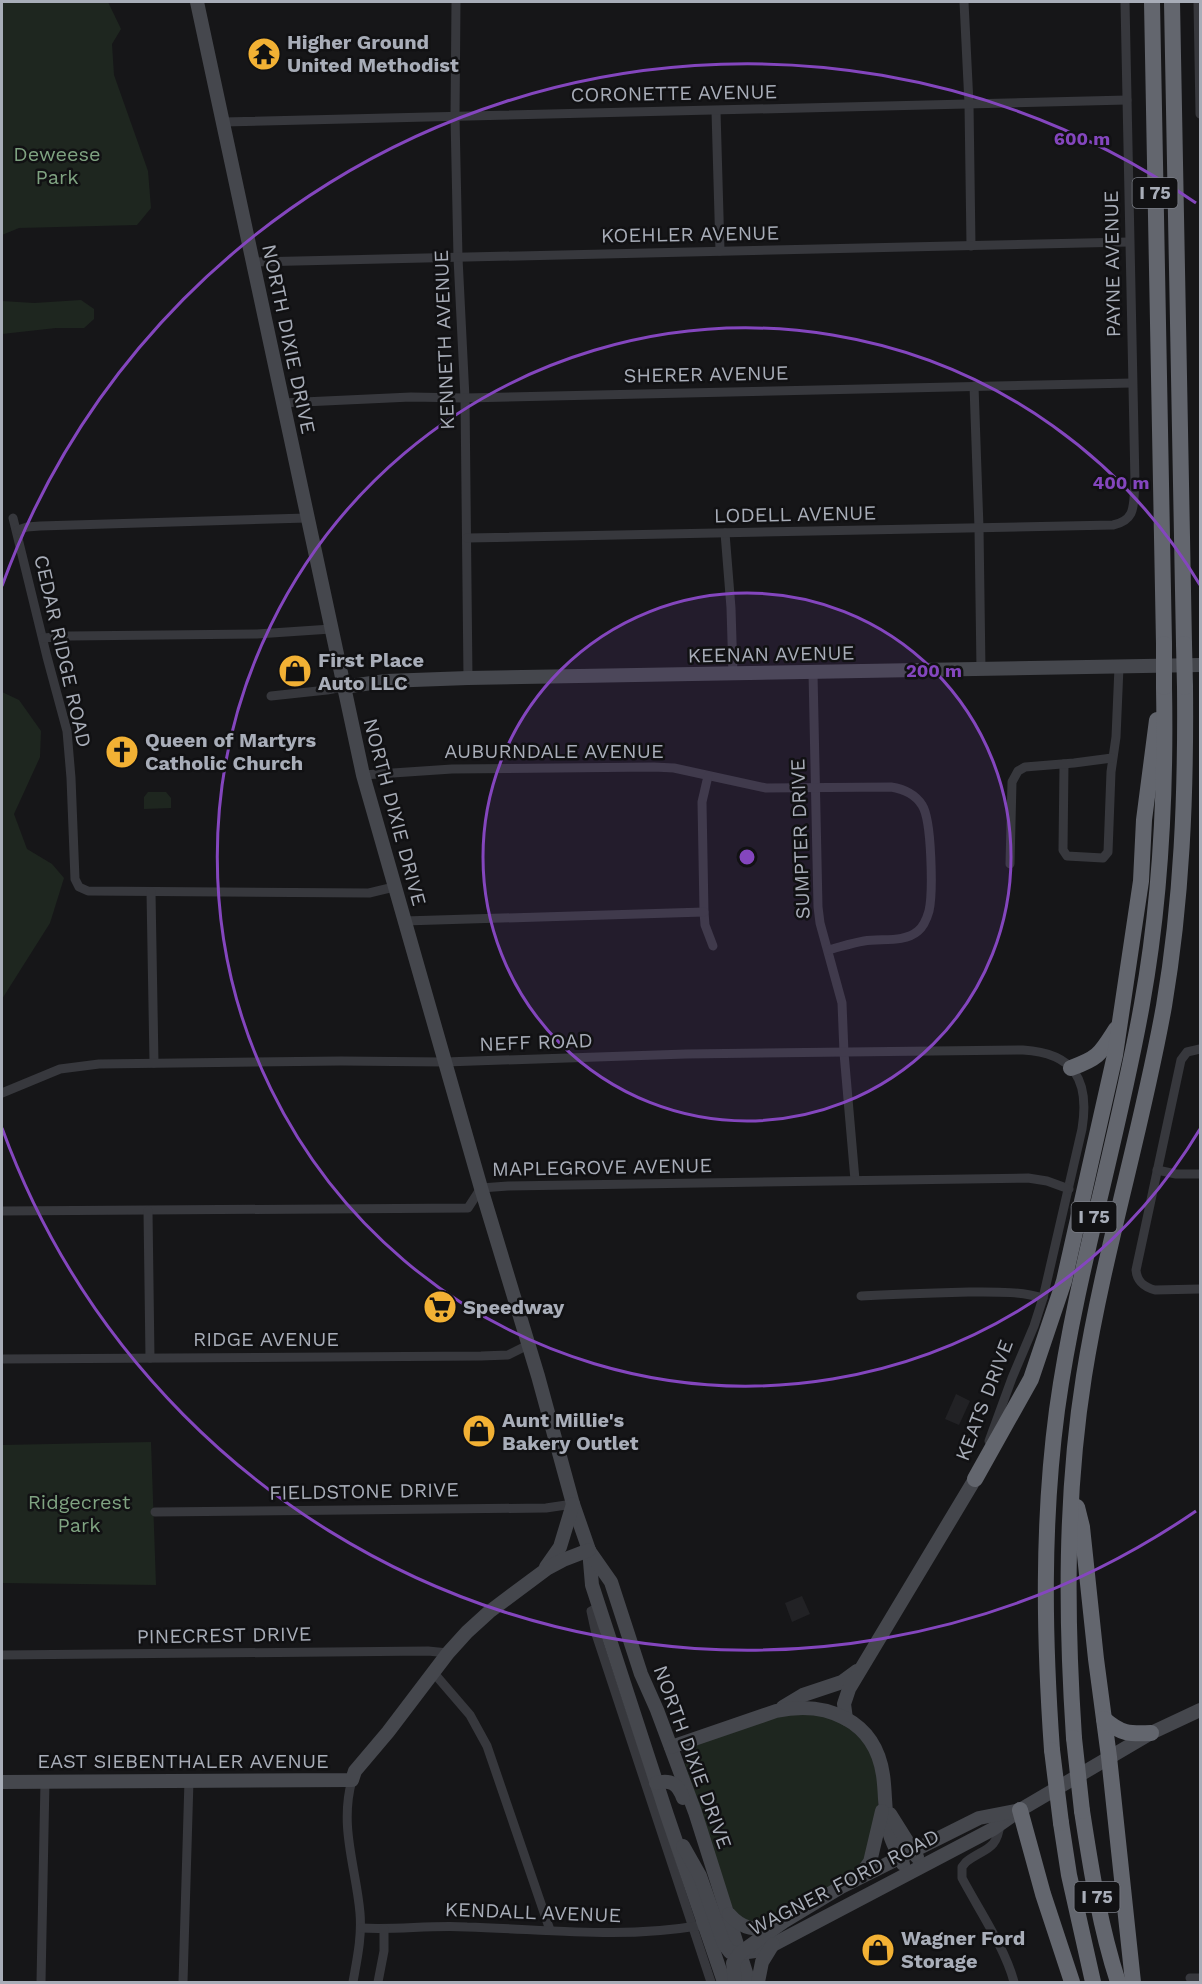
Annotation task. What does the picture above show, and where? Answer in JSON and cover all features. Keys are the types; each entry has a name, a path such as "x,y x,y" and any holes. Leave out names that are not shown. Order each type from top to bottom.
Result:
{"highway":[{"name":"I 75","path":"1093,1983 1069,1875 1052,1750 1046,1644 1048,1516 1052,1461 1065,1363 1079,1284 1129,1069 1151,948 1161,858 1165,742 1164,644 1152,2"},
{"name":"I 75","path":"1118,1983 1108,1952 1099,1910 1082,1811 1074,1738 1068,1603 1072,1489 1084,1376 1165,995 1181,859 1186,781 1172,2"},
{"path":"975,1479 1031,1379 1064,1281 1115,1055 1141,881 1144,820 1154,734 1164,687"},
{"path":"1071,1068 1092,1060 1102,1051 1120,1024"},
{"path":"1072,1489 1082,1527 1133,1983"},
{"path":"1104,1719 1116,1729 1132,1733 1151,1732"},
{"path":"1020,1810 1043,1894 1072,1983"}],"main road":[{"name":"NORTH DIXIE DRIVE","path":"197,2 363,775 481,1188 573,1503 589,1550 592,1585 651,1785 672,1831 698,1926 724,1983"},
{"name":"KEENAN AVENUE","path":"343,687 386,681 468,678 1200,665"},
{"name":"KEATS DRIVE","path":"846,1719 844,1704 849,1689 975,1479"},
{"path":"538,1576 560,1547 573,1503"},
{"name":"NORTH DIXIE DRIVE","path":"589,1550 611,1582 626,1629 704,1840 749,1983"},
{"name":"EAST SIEBENTHALER AVENUE","path":"2,1782 352,1780 356,1771 448,1653 489,1612 563,1560 589,1550"},
{"path":"600,1607 609,1605 626,1629"},
{"path":"776,1711 803,1695 842,1682 861,1668"},
{"path":"671,1747 791,1708 822,1709 846,1719 868,1737 875,1747 883,1774 890,1835 901,1861 858,1888 828,1915"},
{"name":"WAGNER FORD ROAD","path":"740,1953 763,1950 980,1836 1151,1732 1200,1710"},
{"path":"651,1785 665,1781 672,1782 679,1789 687,1811 704,1840"},
{"path":"885,1800 899,1831 915,1854 945,1842 980,1836"},
{"path":"856,1880 870,1862 885,1800"},
{"name":"WAGNER FORD ROAD","path":"740,1953 783,1922 856,1880 915,1854 979,1818 1020,1810"},
{"path":"672,1831 689,1854 700,1876 724,1944 730,1952 740,1953 733,1963 735,1983"},
{"path":"727,1912 736,1922 756,1929 768,1928 783,1922"},
{"path":"758,1983 762,1962 773,1944"}],"street":[{"name":"KENNETH AVENUE","path":"456,2 455,117 458,258 465,398 468,678"},
{"path":"964,2 969,104 971,246"},
{"name":"PAYNE AVENUE","path":"1124,522 1128,520 1133,510 1134,492 1125,2"},
{"path":"1198,2 1200,114"},
{"name":"CORONETTE AVENUE","path":"223,122 1126,100"},
{"path":"716,111 720,251"},
{"name":"KOEHLER AVENUE","path":"252,262 1129,242"},
{"name":"SHERER AVENUE","path":"282,403 411,397 465,398 1132,383"},
{"path":"974,386 981,670"},
{"name":"CEDAR RIDGE ROAD","path":"14,518 67,731 75,879 79,887 88,891 151,892"},
{"path":"18,530 40,526 307,518"},
{"name":"LODELL AVENUE","path":"467,538 1113,525 1124,522"},
{"path":"725,533 733,674"},
{"path":"43,638 276,633 331,628"},
{"path":"1064,764 1063,850 1067,856 1099,859 1106,856 1108,852 1119,667"},
{"name":"SUMPTER DRIVE","path":"813,673 818,907 820,923 842,1003 855,1180"},
{"path":"271,696 343,687"},
{"path":"1010,864 1012,782 1018,771 1025,767 1112,758"},
{"name":"AUBURNDALE AVENUE","path":"363,775 452,769 654,767 674,768 766,788 891,787 908,791 922,805 928,819 930,904 925,922 920,929 902,938 862,941 828,950"},
{"path":"708,776 702,802 704,912 705,925 713,946"},
{"path":"154,1063 151,892 369,893 394,887"},
{"path":"404,921 704,912"},
{"path":"1200,1049 1186,1052 1180,1060 1136,1270 1139,1281 1148,1288 1155,1290 1200,1289"},
{"name":"NEFF ROAD","path":"2,1093 71,1066 154,1063 445,1062 686,1054 1040,1051 1056,1056 1071,1068"},
{"name":"KEATS DRIVE","path":"975,1479 1012,1378 1034,1326 1043,1298 1069,1188 1084,1119 1082,1091 1078,1078 1071,1068"},
{"path":"1157,1170 1176,1174 1200,1174"},
{"name":"MAPLEGROVE AVENUE","path":"2,1211 468,1208 481,1188 1028,1178 1069,1188"},
{"path":"148,1211 150,1358"},
{"path":"861,1296 1011,1292 1043,1298"},
{"name":"RIDGE AVENUE","path":"4,1359 481,1356 508,1355 528,1346"},
{"name":"FIELDSTONE DRIVE","path":"155,1512 546,1508 573,1503"},
{"name":"PINECREST DRIVE","path":"2,1655 428,1651 448,1653"},
{"path":"433,1672 470,1715 487,1746 550,1930"},
{"path":"183,1983 189,1780"},
{"path":"352,1780 347,1839 357,1890 361,1928 353,1983"},
{"path":"41,1983 45,1781"},
{"path":"651,1785 698,1926 711,1983"},
{"path":"1000,1824 998,1836 992,1845 987,1851 966,1862 961,1873 1005,1956 1012,1982"},
{"name":"KENDALL AVENUE","path":"361,1928 464,1926 613,1934 698,1926"},
{"path":"378,1983 384,1951 384,1929"}],"shaded area":[{"path":"956,1394 970,1401 959,1425 945,1419"},
{"path":"802,1596 810,1614 792,1622 785,1603"}],"green space":[{"name":"Deweese Park","path":"2,2 108,2 121,29 112,44 114,75 148,171 151,208 137,225 19,228 2,235"},
{"path":"81,300 94,309 94,319 84,328 56,328 2,334 2,301 34,303"},
{"path":"2,692 19,700 41,731 40,757 14,814 27,849 52,864 64,878 50,923 2,999"},
{"path":"148,792 166,792 171,798 171,808 144,809 144,797"},
{"name":"Ridgecrest Park","path":"151,1442 156,1585 2,1583 2,1445"},
{"path":"803,1712 843,1722 855,1732 871,1753 877,1768 879,1787 877,1813 871,1841 856,1874 782,1916 760,1925 740,1920 731,1905 684,1754 688,1747 785,1714"}],"place":[{"name":"Higher Ground United Methodist","path":"264,54"},
{"name":"First Place Auto LLC","path":"295,671"},
{"name":"Queen of Martyrs Catholic Church","path":"122,752"},
{"name":"Speedway","path":"440,1307"},
{"name":"Aunt Millie's Bakery Outlet","path":"479,1431"},
{"name":"Wagner Ford Storage","path":"878,1950"}]}
